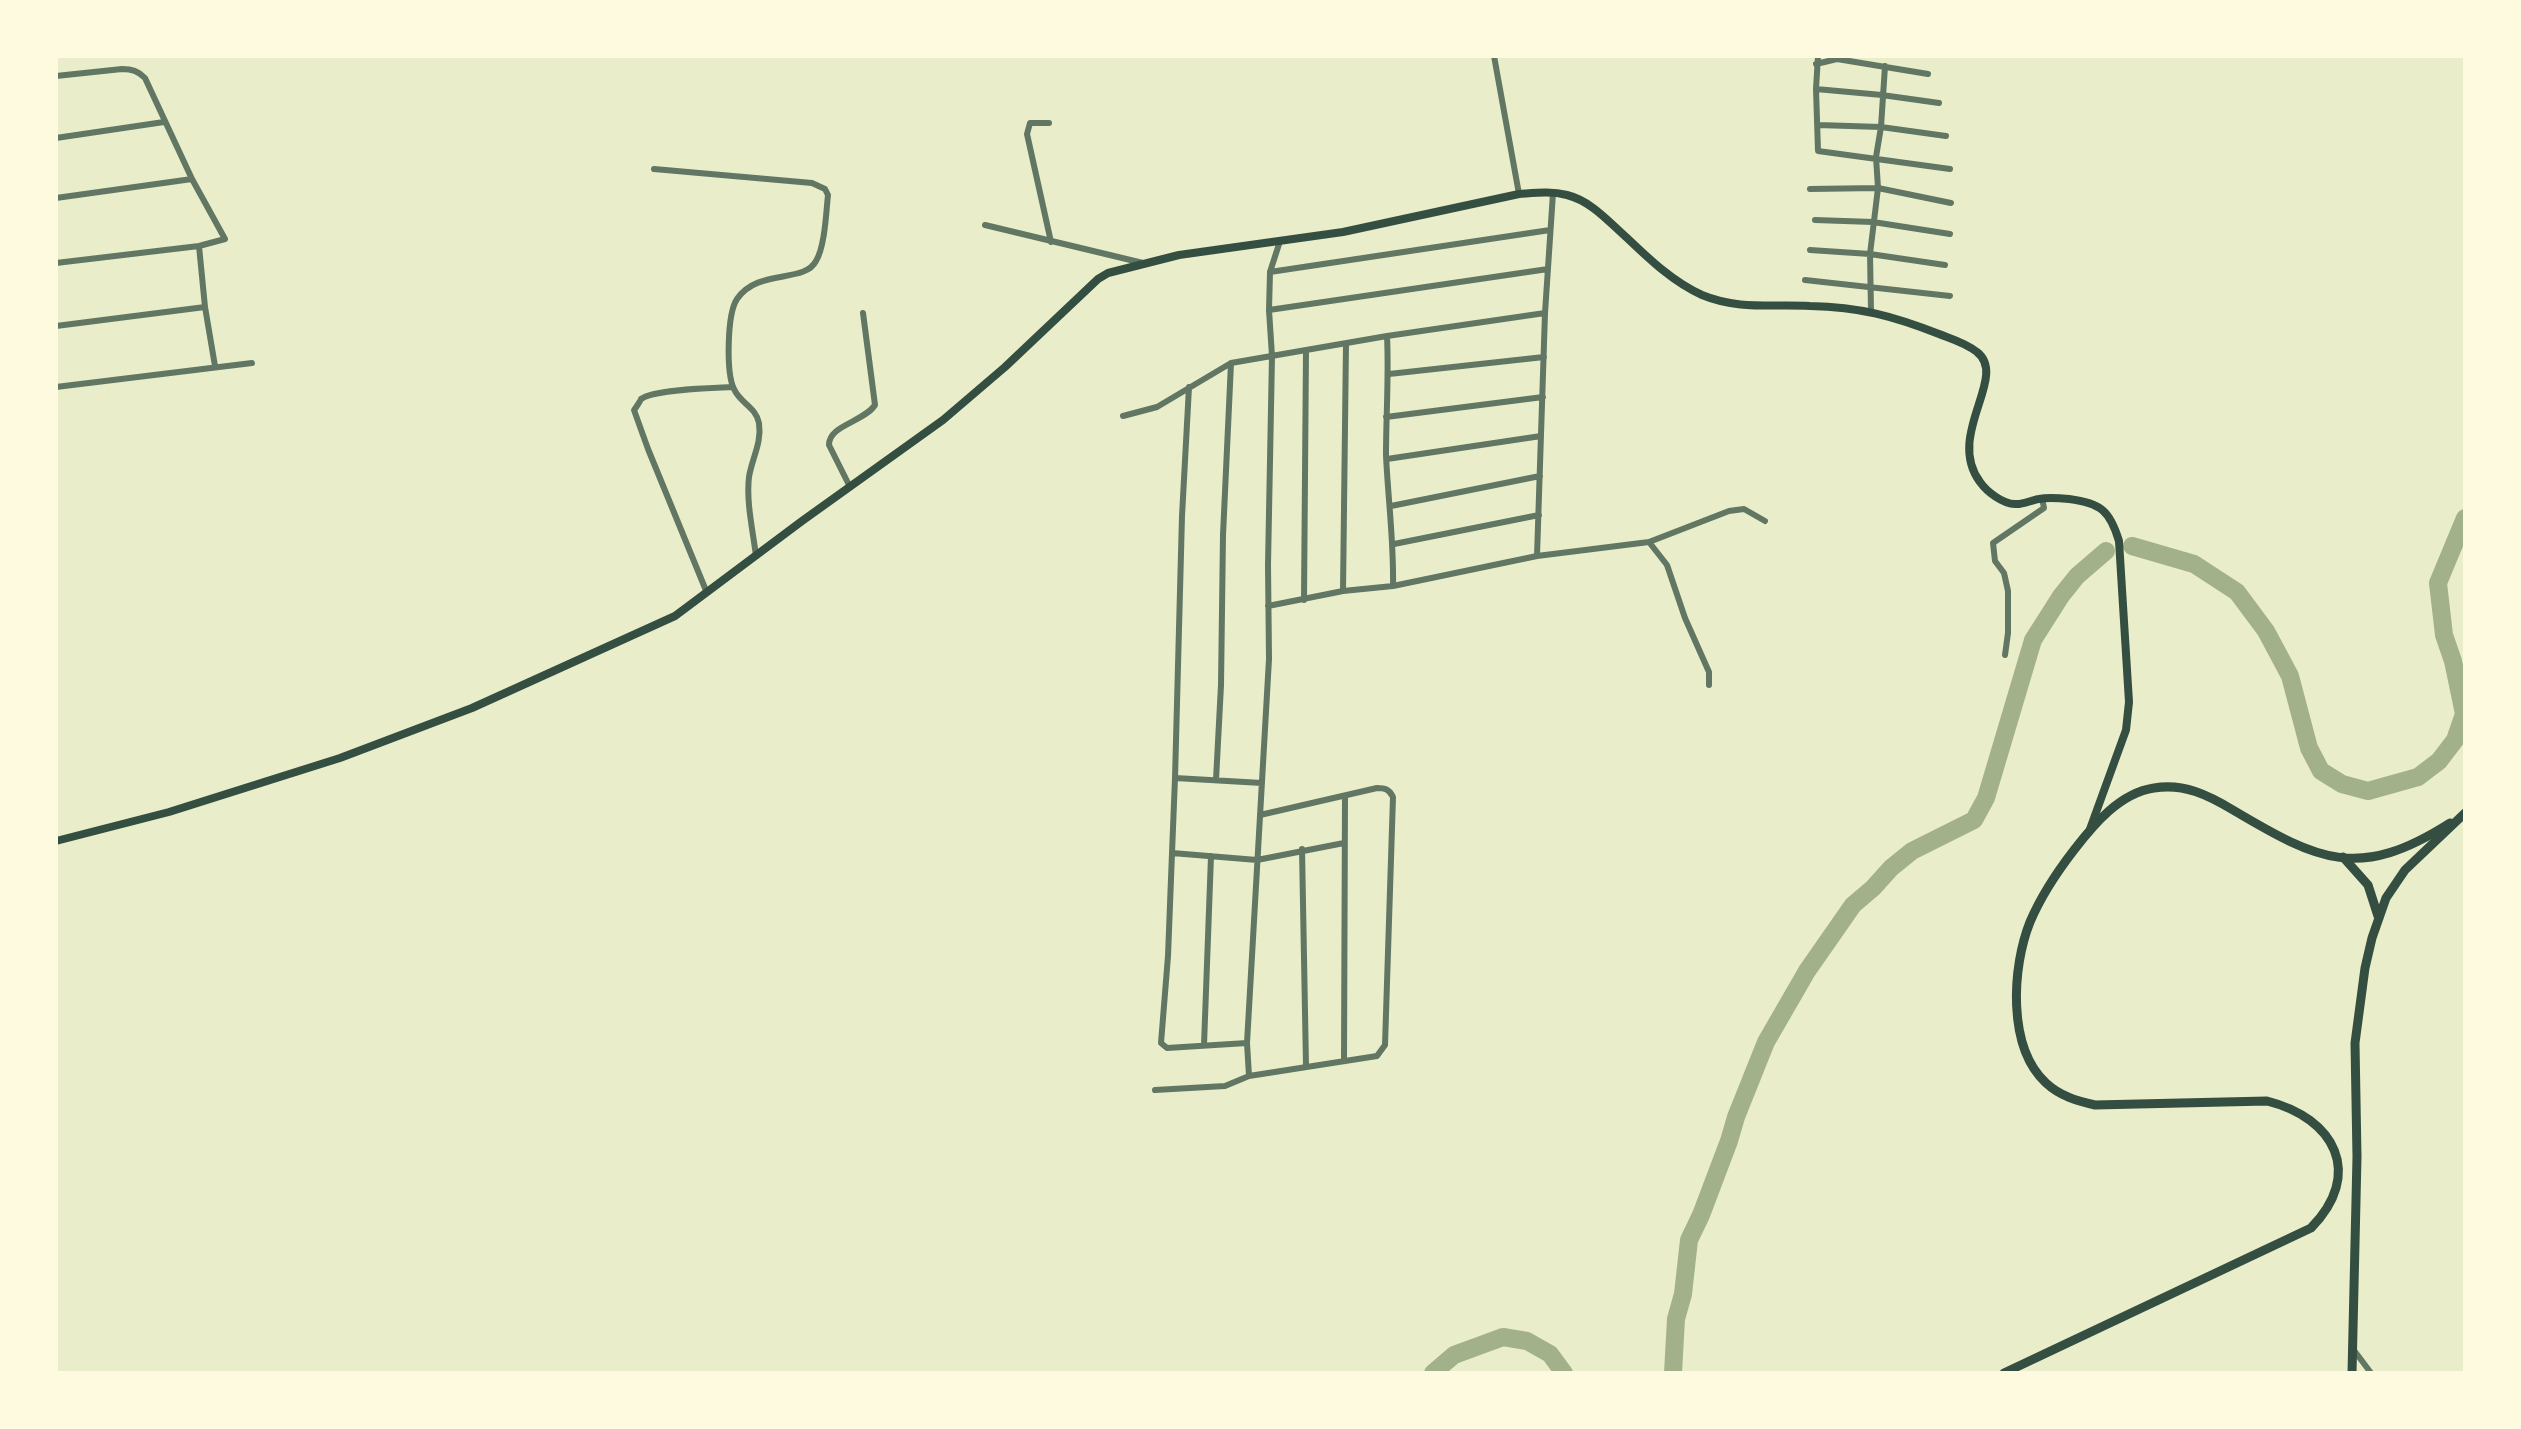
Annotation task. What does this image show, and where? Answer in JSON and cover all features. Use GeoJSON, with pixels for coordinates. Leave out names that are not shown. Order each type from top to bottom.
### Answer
{"type":"FeatureCollection","features":[{"type":"Feature","properties":{"kind":"main road"},"geometry":{"type":"LineString","coordinates":[[56,841],[169,812],[340,758],[458,714],[675,616],[943,420],[1005,367],[1098,279],[1120,269],[1179,255],[1374,227],[1519,194],[1553,193],[1586,203],[1655,264],[1703,295],[1755,307],[1809,305],[1871,311],[1893,316],[1965,344],[1979,354],[1986,363],[1988,375],[1970,430],[1969,447],[1971,466],[1981,483],[1993,494],[2016,505],[2042,498],[2092,502],[2113,521],[2119,541],[2129,702],[2126,730],[2090,829]]}},
{"type":"Feature","properties":{"kind":"main road"},"geometry":{"type":"LineString","coordinates":[[2004,1373],[2311,1228],[2326,1213],[2338,1178],[2338,1162],[2325,1135],[2303,1114],[2286,1106],[2267,1101],[2095,1105],[2059,1093],[2034,1069],[2026,1056],[2018,1016],[2020,958],[2029,925],[2040,902],[2060,868],[2090,829],[2133,795],[2151,788],[2173,786],[2195,790],[2309,851],[2343,857],[2374,857],[2404,850],[2461,816]]}},
{"type":"Feature","properties":{"kind":"main road"},"geometry":{"type":"LineString","coordinates":[[2352,1373],[2357,1157],[2355,1043],[2365,968],[2378,916],[2386,898],[2405,870],[2461,816]]}},
{"type":"Feature","properties":{"kind":"main road"},"geometry":{"type":"LineString","coordinates":[[2343,857],[2368,885],[2378,916]]}},
{"type":"Feature","properties":{"kind":"street"},"geometry":{"type":"LineString","coordinates":[[1494,56],[1519,194]]}},
{"type":"Feature","properties":{"kind":"street"},"geometry":{"type":"LineString","coordinates":[[1928,74],[1832,59],[1817,60],[1818,151],[1950,169]]}},
{"type":"Feature","properties":{"kind":"street"},"geometry":{"type":"LineString","coordinates":[[1871,311],[1870,254],[1878,188],[1876,157],[1885,66]]}},
{"type":"Feature","properties":{"kind":"street"},"geometry":{"type":"LineString","coordinates":[[56,76],[131,69],[145,78],[192,179],[225,239],[199,246],[56,263]]}},
{"type":"Feature","properties":{"kind":"street"},"geometry":{"type":"LineString","coordinates":[[1816,89],[1939,103]]}},
{"type":"Feature","properties":{"kind":"street"},"geometry":{"type":"LineString","coordinates":[[56,138],[164,122]]}},
{"type":"Feature","properties":{"kind":"street"},"geometry":{"type":"LineString","coordinates":[[1049,123],[1030,123],[1027,134],[1051,242]]}},
{"type":"Feature","properties":{"kind":"street"},"geometry":{"type":"LineString","coordinates":[[1818,125],[1881,127],[1946,136]]}},
{"type":"Feature","properties":{"kind":"street"},"geometry":{"type":"LineString","coordinates":[[654,169],[812,183],[825,189],[828,195],[820,250],[813,266],[804,273],[762,279],[746,290],[735,303],[730,330],[732,387],[756,413],[759,422],[757,453],[749,478],[756,556]]}},
{"type":"Feature","properties":{"kind":"street"},"geometry":{"type":"LineString","coordinates":[[56,198],[192,179]]}},
{"type":"Feature","properties":{"kind":"street"},"geometry":{"type":"LineString","coordinates":[[1810,189],[1878,188],[1951,203]]}},
{"type":"Feature","properties":{"kind":"street"},"geometry":{"type":"LineString","coordinates":[[1537,556],[1545,313],[1553,193]]}},
{"type":"Feature","properties":{"kind":"street"},"geometry":{"type":"LineString","coordinates":[[1815,220],[1873,222],[1950,234]]}},
{"type":"Feature","properties":{"kind":"street"},"geometry":{"type":"LineString","coordinates":[[985,225],[1143,263]]}},
{"type":"Feature","properties":{"kind":"street"},"geometry":{"type":"LineString","coordinates":[[1270,272],[1550,230]]}},
{"type":"Feature","properties":{"kind":"street"},"geometry":{"type":"LineString","coordinates":[[1249,1076],[1247,1043],[1269,659],[1270,272],[1280,241]]}},
{"type":"Feature","properties":{"kind":"street"},"geometry":{"type":"LineString","coordinates":[[199,246],[215,366]]}},
{"type":"Feature","properties":{"kind":"street"},"geometry":{"type":"LineString","coordinates":[[1810,250],[1870,254],[1945,265]]}},
{"type":"Feature","properties":{"kind":"street"},"geometry":{"type":"LineString","coordinates":[[1269,310],[1548,269]]}},
{"type":"Feature","properties":{"kind":"street"},"geometry":{"type":"LineString","coordinates":[[1805,280],[1950,296]]}},
{"type":"Feature","properties":{"kind":"street"},"geometry":{"type":"LineString","coordinates":[[56,326],[205,307]]}},
{"type":"Feature","properties":{"kind":"street"},"geometry":{"type":"LineString","coordinates":[[850,487],[828,440],[832,433],[865,416],[875,405],[863,313]]}},
{"type":"Feature","properties":{"kind":"street"},"geometry":{"type":"LineString","coordinates":[[1123,416],[1157,407],[1231,363],[1545,313]]}},
{"type":"Feature","properties":{"kind":"street"},"geometry":{"type":"LineString","coordinates":[[1387,336],[1387,459],[1394,544],[1393,586]]}},
{"type":"Feature","properties":{"kind":"street"},"geometry":{"type":"LineString","coordinates":[[1343,591],[1346,344]]}},
{"type":"Feature","properties":{"kind":"street"},"geometry":{"type":"LineString","coordinates":[[1304,600],[1306,350]]}},
{"type":"Feature","properties":{"kind":"street"},"geometry":{"type":"LineString","coordinates":[[1389,374],[1544,357]]}},
{"type":"Feature","properties":{"kind":"street"},"geometry":{"type":"LineString","coordinates":[[56,387],[252,363]]}},
{"type":"Feature","properties":{"kind":"street"},"geometry":{"type":"LineString","coordinates":[[1216,780],[1231,363]]}},
{"type":"Feature","properties":{"kind":"street"},"geometry":{"type":"LineString","coordinates":[[707,593],[634,410],[641,400],[651,395],[732,387]]}},
{"type":"Feature","properties":{"kind":"street"},"geometry":{"type":"LineString","coordinates":[[1189,387],[1168,956],[1161,1043],[1167,1048],[1247,1043]]}},
{"type":"Feature","properties":{"kind":"street"},"geometry":{"type":"LineString","coordinates":[[1386,417],[1543,397]]}},
{"type":"Feature","properties":{"kind":"street"},"geometry":{"type":"LineString","coordinates":[[1387,459],[1541,436]]}},
{"type":"Feature","properties":{"kind":"street"},"geometry":{"type":"LineString","coordinates":[[1391,506],[1540,476]]}},
{"type":"Feature","properties":{"kind":"street"},"geometry":{"type":"LineString","coordinates":[[2005,655],[2008,591],[2004,573],[1995,561],[1993,543],[2044,508],[2042,498]]}},
{"type":"Feature","properties":{"kind":"street"},"geometry":{"type":"LineString","coordinates":[[1268,606],[1343,591],[1393,586],[1537,556],[1649,542],[1729,511],[1744,509],[1765,521]]}},
{"type":"Feature","properties":{"kind":"street"},"geometry":{"type":"LineString","coordinates":[[1394,544],[1539,515]]}},
{"type":"Feature","properties":{"kind":"street"},"geometry":{"type":"LineString","coordinates":[[1649,542],[1667,565],[1685,618],[1709,672],[1709,685]]}},
{"type":"Feature","properties":{"kind":"street"},"geometry":{"type":"LineString","coordinates":[[1175,778],[1262,783]]}},
{"type":"Feature","properties":{"kind":"street"},"geometry":{"type":"LineString","coordinates":[[1155,1090],[1225,1086],[1249,1076],[1377,1056],[1385,1045],[1393,797],[1383,788],[1260,815]]}},
{"type":"Feature","properties":{"kind":"street"},"geometry":{"type":"LineString","coordinates":[[1344,1061],[1345,796]]}},
{"type":"Feature","properties":{"kind":"street"},"geometry":{"type":"LineString","coordinates":[[1172,853],[1257,860],[1344,843]]}},
{"type":"Feature","properties":{"kind":"street"},"geometry":{"type":"LineString","coordinates":[[1302,849],[1306,1066]]}},
{"type":"Feature","properties":{"kind":"street"},"geometry":{"type":"LineString","coordinates":[[1204,1045],[1211,856]]}},
{"type":"Feature","properties":{"kind":"street"},"geometry":{"type":"LineString","coordinates":[[2353,1349],[2371,1373]]}},
{"type":"Feature","properties":{"kind":"waterway"},"geometry":{"type":"LineString","coordinates":[[2132,546],[2194,564],[2237,592],[2266,631],[2290,676],[2309,748],[2321,771],[2342,784],[2368,791],[2418,777],[2439,761],[2455,740],[2464,714],[2444,635],[2438,583],[2465,518]]}},
{"type":"Feature","properties":{"kind":"waterway"},"geometry":{"type":"LineString","coordinates":[[1673,1373],[1676,1319],[1683,1294],[1689,1240],[1766,1042],[1807,971],[1853,905],[1912,851],[1974,820],[1986,798],[2033,640],[2077,576],[2106,551]]}},
{"type":"Feature","properties":{"kind":"waterway"},"geometry":{"type":"LineString","coordinates":[[1433,1373],[1454,1355],[1503,1337],[1527,1341],[1550,1354],[1564,1373]]}}]}
